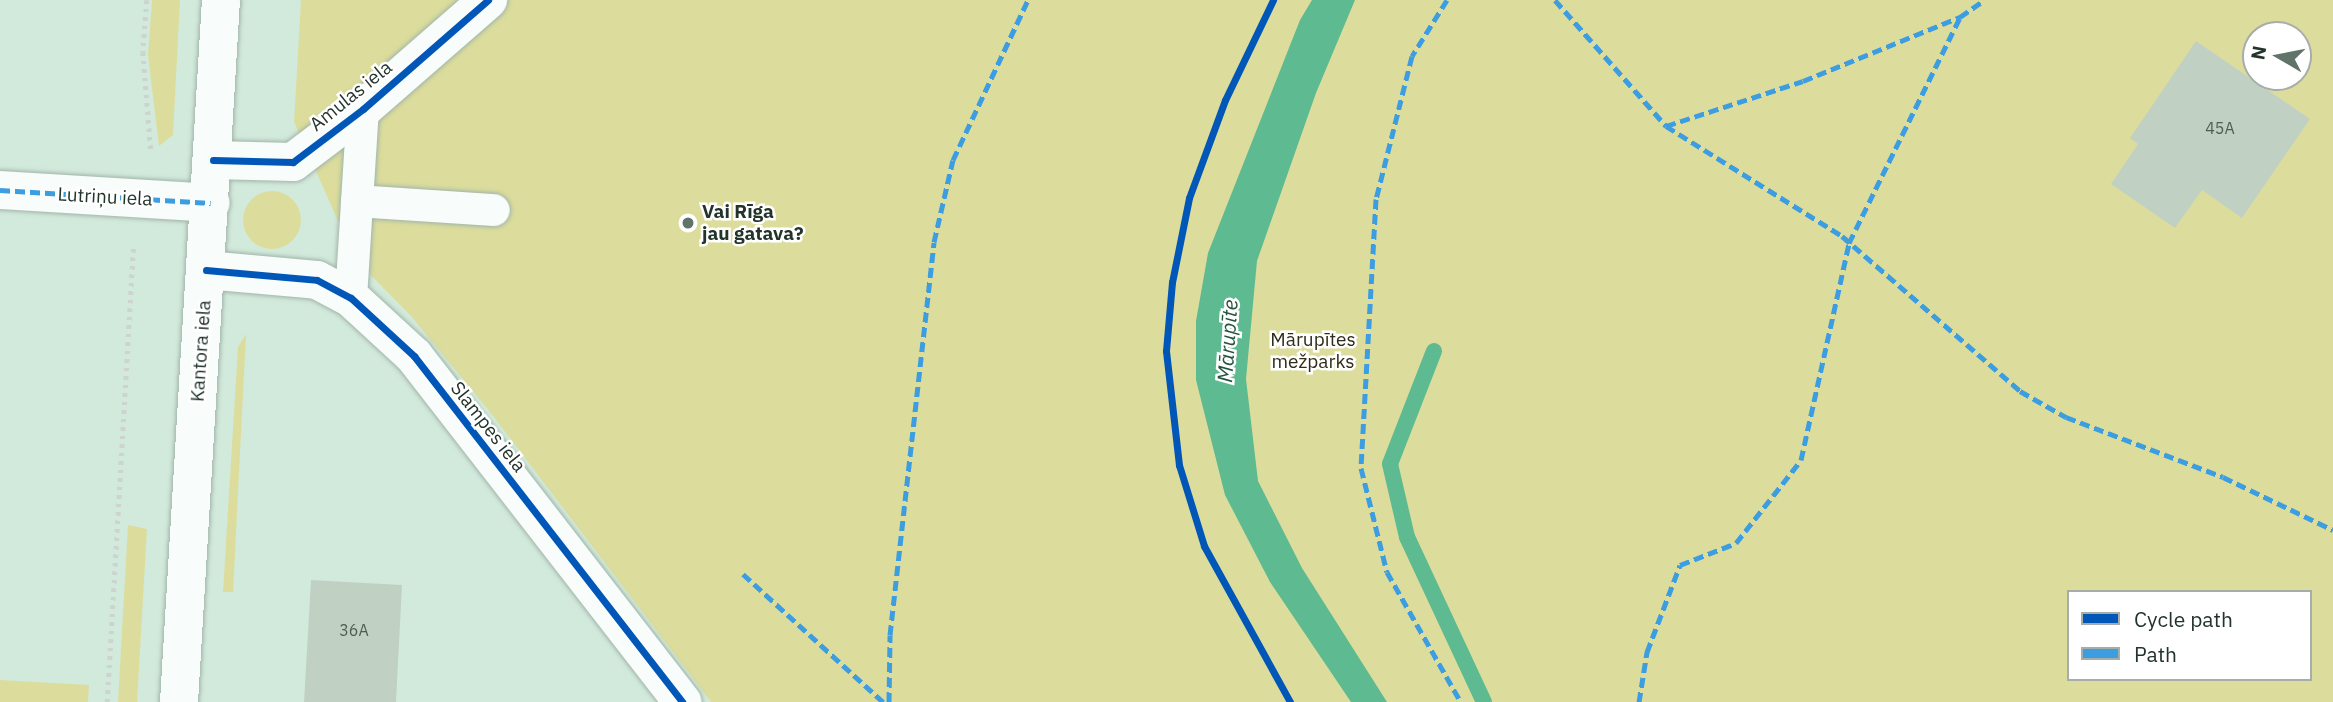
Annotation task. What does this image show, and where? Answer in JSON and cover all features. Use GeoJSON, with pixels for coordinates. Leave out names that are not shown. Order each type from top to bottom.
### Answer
{"type":"FeatureCollection","features":[{"type":"Feature","properties":{"kind":"street","name":"Kantora iela"},"geometry":{"type":"LineString","coordinates":[[179,702],[211,203],[221,0]]}},
{"type":"Feature","properties":{"kind":"street","name":"Amulas iela"},"geometry":{"type":"LineString","coordinates":[[213,160],[293,162],[363,109],[488,0]]}},
{"type":"Feature","properties":{"kind":"street","name":"Lutriņu iela"},"geometry":{"type":"LineString","coordinates":[[0,190],[211,203]]}},
{"type":"Feature","properties":{"kind":"street","name":"Slampes iela"},"geometry":{"type":"LineString","coordinates":[[206,270],[317,280],[351,298],[414,356],[682,702]]}},
{"type":"Feature","properties":{"kind":"lane"},"geometry":{"type":"LineString","coordinates":[[351,298],[363,109]]}},
{"type":"Feature","properties":{"kind":"lane"},"geometry":{"type":"LineString","coordinates":[[357,201],[494,210]]}},
{"type":"Feature","properties":{"kind":"path"},"geometry":{"type":"LineString","coordinates":[[107,702],[136,198],[153,148],[143,52],[147,0]]}},
{"type":"Feature","properties":{"kind":"green space"},"geometry":{"type":"Polygon","coordinates":[[[152,0],[180,0],[173,135],[159,146],[148,55],[152,0]]]}},
{"type":"Feature","properties":{"kind":"green space","name":"Mārupītes mežparks"},"geometry":{"type":"Polygon","coordinates":[[[301,0],[2333,0],[2333,702],[711,702],[490,412],[411,316],[355,259],[294,122],[301,0]]]}},
{"type":"Feature","properties":{"kind":"green space"},"geometry":{"type":"Polygon","coordinates":[[[272,191],[283,193],[296,204],[301,220],[299,231],[288,244],[272,249],[261,247],[248,236],[243,220],[245,209],[256,196],[272,191]]]}},
{"type":"Feature","properties":{"kind":"green space"},"geometry":{"type":"Polygon","coordinates":[[[246,334],[233,592],[223,592],[238,347],[246,334]]]}},
{"type":"Feature","properties":{"kind":"green space"},"geometry":{"type":"Polygon","coordinates":[[[128,525],[147,529],[137,702],[118,702],[128,525]]]}},
{"type":"Feature","properties":{"kind":"green space"},"geometry":{"type":"Polygon","coordinates":[[[0,680],[89,685],[88,702],[0,702],[0,680]]]}},
{"type":"Feature","properties":{"kind":"water","name":"Mārupīte"},"geometry":{"type":"Polygon","coordinates":[[[1312,0],[1355,0],[1316,93],[1257,261],[1246,379],[1258,481],[1302,568],[1387,702],[1351,702],[1270,582],[1225,495],[1196,380],[1196,321],[1208,253],[1300,20],[1312,0]]]}},
{"type":"Feature","properties":{"kind":"building"},"geometry":{"type":"Polygon","coordinates":[[[2196,41],[2242,72],[2242,91],[2269,91],[2310,119],[2242,218],[2202,190],[2175,228],[2111,184],[2138,144],[2130,138],[2196,41]]]}},
{"type":"Feature","properties":{"kind":"building"},"geometry":{"type":"Polygon","coordinates":[[[311,580],[402,585],[396,702],[304,702],[311,580]]]}},
{"type":"Feature","properties":{"kind":"waterway"},"geometry":{"type":"LineString","coordinates":[[1434,351],[1390,464],[1407,537],[1484,702]]}},
{"type":"Feature","properties":{"kind":"marked path"},"geometry":{"type":"LineString","coordinates":[[889,702],[890,635],[934,242],[953,160],[1028,0]]}},
{"type":"Feature","properties":{"kind":"marked path"},"geometry":{"type":"LineString","coordinates":[[1447,0],[1412,56],[1376,199],[1361,468],[1387,572],[1461,702]]}},
{"type":"Feature","properties":{"kind":"marked path"},"geometry":{"type":"LineString","coordinates":[[1555,0],[1666,126],[1842,236],[2020,391],[2066,417],[2223,477],[2333,530]]}},
{"type":"Feature","properties":{"kind":"marked path"},"geometry":{"type":"LineString","coordinates":[[1666,126],[1803,81],[1960,17],[1984,0]]}},
{"type":"Feature","properties":{"kind":"marked path"},"geometry":{"type":"LineString","coordinates":[[1639,702],[1647,652],[1680,565],[1736,543],[1801,460],[1849,243],[1960,17]]}},
{"type":"Feature","properties":{"kind":"marked path"},"geometry":{"type":"LineString","coordinates":[[0,190],[211,203]]}},
{"type":"Feature","properties":{"kind":"marked path"},"geometry":{"type":"LineString","coordinates":[[743,574],[883,702]]}},
{"type":"Feature","properties":{"kind":"cycle path"},"geometry":{"type":"LineString","coordinates":[[213,160],[293,162],[363,109],[488,0]]}},
{"type":"Feature","properties":{"kind":"cycle path"},"geometry":{"type":"LineString","coordinates":[[1273,0],[1225,100],[1189,198],[1172,282],[1166,351],[1179,465],[1204,546],[1290,702]]}},
{"type":"Feature","properties":{"kind":"cycle path"},"geometry":{"type":"LineString","coordinates":[[206,270],[317,280],[351,298],[414,356],[682,702]]}},
{"type":"Feature","properties":{"kind":"place","name":"Vai Rīga jau gatava?"},"geometry":{"type":"Point","coordinates":[688,223]}}]}
